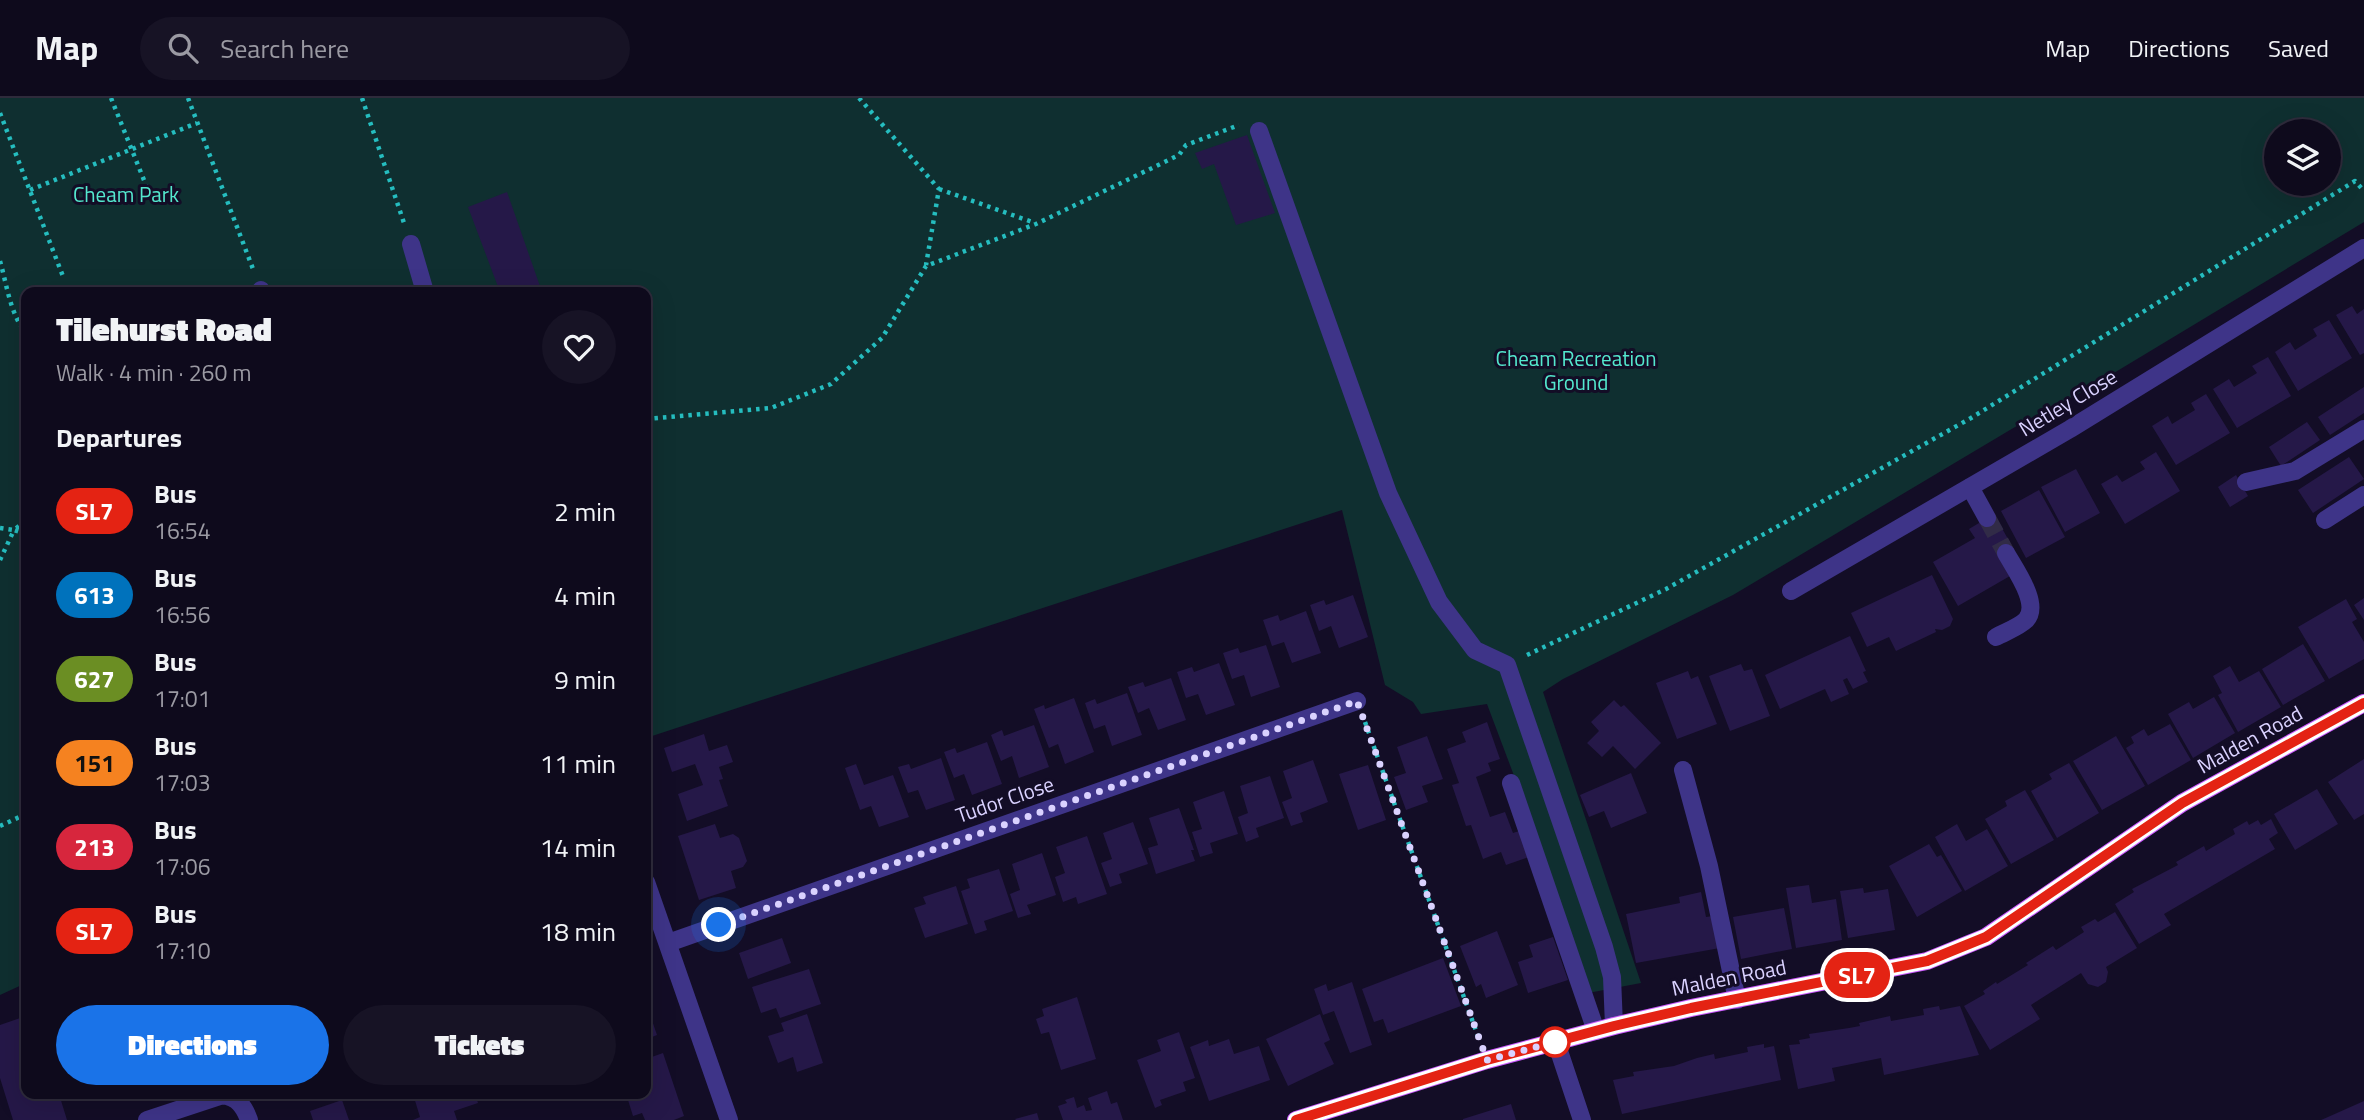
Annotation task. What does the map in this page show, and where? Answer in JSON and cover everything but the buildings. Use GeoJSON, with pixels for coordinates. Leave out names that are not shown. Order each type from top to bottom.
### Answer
{"type":"FeatureCollection","features":[{"type":"Feature","properties":{"kind":"main road","name":"Malden Road"},"geometry":{"type":"LineString","coordinates":[[1296,1120],[1487,1060],[1614,1026],[1927,961],[1986,937],[2182,803],[2364,703]]}},
{"type":"Feature","properties":{"kind":"street"},"geometry":{"type":"LineString","coordinates":[[1259,131],[1388,493],[1439,602],[1475,650],[1507,665],[1604,947],[1612,977],[1614,1026]]}},
{"type":"Feature","properties":{"kind":"street"},"geometry":{"type":"LineString","coordinates":[[411,244],[424,287]]}},
{"type":"Feature","properties":{"kind":"street","name":"Netley Close"},"geometry":{"type":"LineString","coordinates":[[1791,591],[2070,429],[2364,248]]}},
{"type":"Feature","properties":{"kind":"street"},"geometry":{"type":"LineString","coordinates":[[2246,482],[2295,471],[2364,429]]}},
{"type":"Feature","properties":{"kind":"street"},"geometry":{"type":"LineString","coordinates":[[1970,487],[1987,519]]}},
{"type":"Feature","properties":{"kind":"street"},"geometry":{"type":"LineString","coordinates":[[2325,520],[2364,495]]}},
{"type":"Feature","properties":{"kind":"street"},"geometry":{"type":"LineString","coordinates":[[1996,637],[2025,620],[2031,612],[2032,601],[2006,553]]}},
{"type":"Feature","properties":{"kind":"street","name":"Tudor Close"},"geometry":{"type":"LineString","coordinates":[[667,943],[1357,701]]}},
{"type":"Feature","properties":{"kind":"street"},"geometry":{"type":"LineString","coordinates":[[1683,770],[1710,866],[1737,1000]]}},
{"type":"Feature","properties":{"kind":"street"},"geometry":{"type":"LineString","coordinates":[[1511,783],[1596,1031]]}},
{"type":"Feature","properties":{"kind":"street"},"geometry":{"type":"LineString","coordinates":[[651,897],[729,1120]]}},
{"type":"Feature","properties":{"kind":"street"},"geometry":{"type":"LineString","coordinates":[[1556,1042],[1582,1120]]}},
{"type":"Feature","properties":{"kind":"street"},"geometry":{"type":"LineString","coordinates":[[146,1120],[211,1099]]}},
{"type":"Feature","properties":{"kind":"street"},"geometry":{"type":"LineString","coordinates":[[234,1099],[239,1101],[249,1120]]}},
{"type":"Feature","properties":{"kind":"path"},"geometry":{"type":"LineString","coordinates":[[111,98],[152,200]]}},
{"type":"Feature","properties":{"kind":"path"},"geometry":{"type":"LineString","coordinates":[[188,98],[259,287]]}},
{"type":"Feature","properties":{"kind":"path"},"geometry":{"type":"LineString","coordinates":[[362,98],[411,244]]}},
{"type":"Feature","properties":{"kind":"path"},"geometry":{"type":"LineString","coordinates":[[859,98],[939,189],[1036,224]]}},
{"type":"Feature","properties":{"kind":"path"},"geometry":{"type":"LineString","coordinates":[[0,113],[64,279]]}},
{"type":"Feature","properties":{"kind":"path"},"geometry":{"type":"LineString","coordinates":[[30,190],[197,123]]}},
{"type":"Feature","properties":{"kind":"path"},"geometry":{"type":"LineString","coordinates":[[926,266],[1036,224],[1179,155],[1186,145],[1238,125],[1250,123],[1259,131]]}},
{"type":"Feature","properties":{"kind":"path"},"geometry":{"type":"LineString","coordinates":[[1507,665],[1666,589],[1971,418],[2355,181],[2364,191]]}},
{"type":"Feature","properties":{"kind":"path"},"geometry":{"type":"LineString","coordinates":[[651,419],[771,408],[831,384],[882,338],[926,266],[939,189]]}},
{"type":"Feature","properties":{"kind":"path"},"geometry":{"type":"LineString","coordinates":[[0,261],[21,327]]}},
{"type":"Feature","properties":{"kind":"path"},"geometry":{"type":"LineString","coordinates":[[0,560],[15,530],[21,525]]}},
{"type":"Feature","properties":{"kind":"path"},"geometry":{"type":"LineString","coordinates":[[0,528],[21,532]]}},
{"type":"Feature","properties":{"kind":"path"},"geometry":{"type":"LineString","coordinates":[[1357,701],[1487,1060]]}},
{"type":"Feature","properties":{"kind":"path"},"geometry":{"type":"LineString","coordinates":[[0,826],[21,816]]}},
{"type":"Feature","properties":{"kind":"green space","name":"Cheam Recreation Ground"},"geometry":{"type":"Polygon","coordinates":[[[0,98],[2364,98],[2364,222],[2089,388],[2015,427],[1733,595],[1563,679],[1543,692],[1641,983],[1588,993],[1542,850],[1487,704],[1421,714],[1413,702],[1385,685],[1342,510],[651,736],[651,287],[21,287],[21,985],[0,995],[0,98]]]}},
{"type":"Feature","properties":{"kind":"tunnel"},"geometry":{"type":"LineString","coordinates":[[1987,518],[2006,553]]}},
{"type":"Feature","properties":{"kind":"bus line","name":"SL7"},"geometry":{"type":"LineString","coordinates":[[1296,1120],[1487,1060],[1614,1026],[1927,961],[1986,937],[2182,803],[2364,703]]}},
{"type":"Feature","properties":{"kind":"route"},"geometry":{"type":"LineString","coordinates":[[719,925],[1357,701],[1487,1060],[1555,1042]]}},
{"type":"Feature","properties":{"kind":"park label","name":"Cheam Park"},"geometry":{"type":"Point","coordinates":[126,195]}}]}
